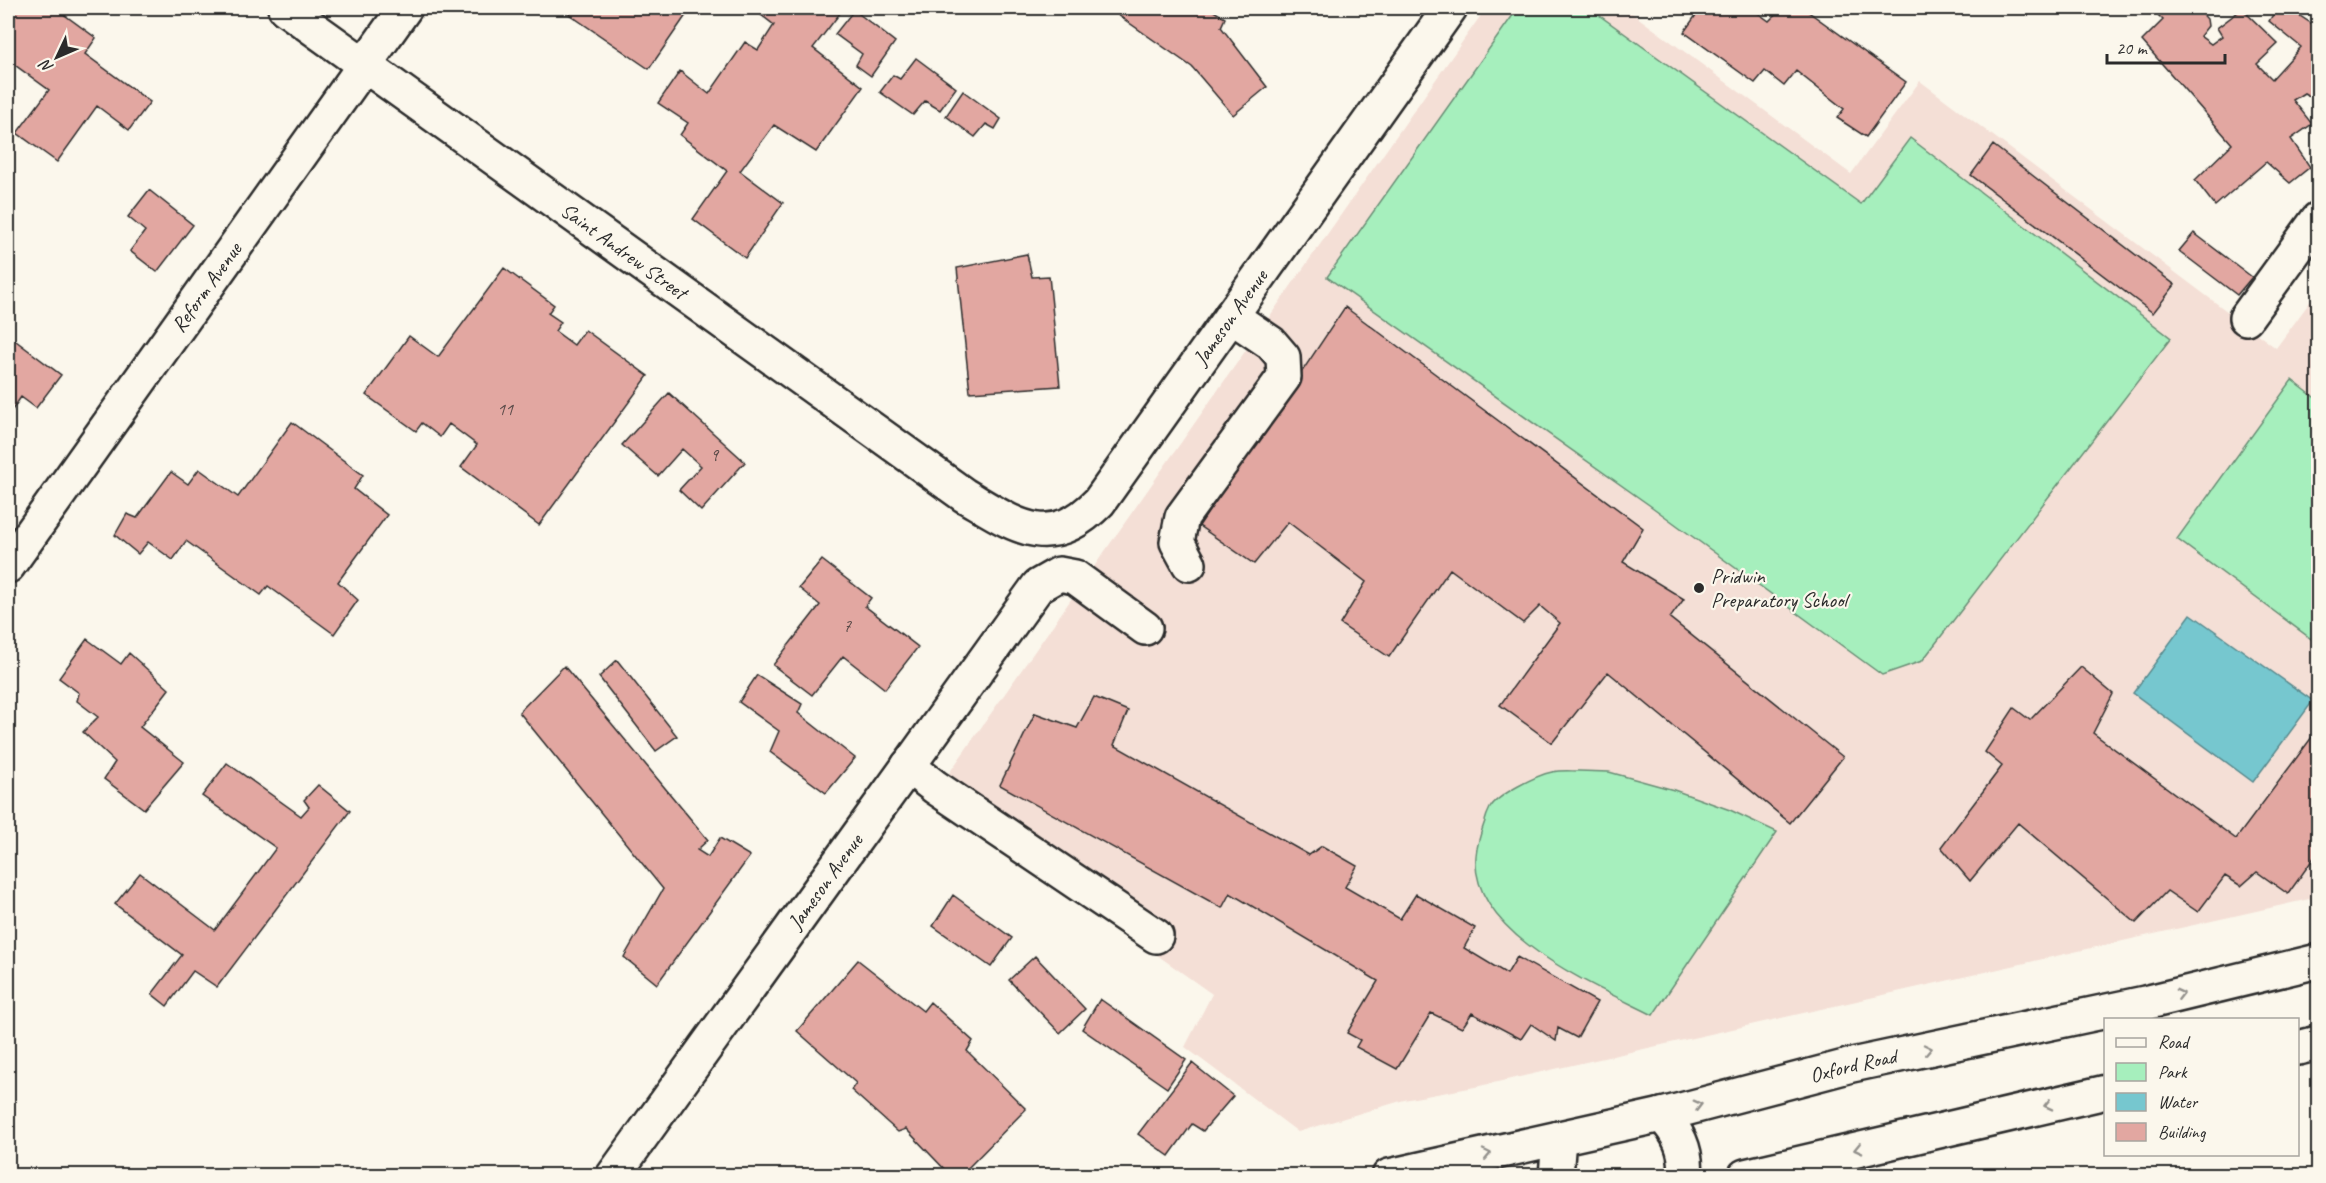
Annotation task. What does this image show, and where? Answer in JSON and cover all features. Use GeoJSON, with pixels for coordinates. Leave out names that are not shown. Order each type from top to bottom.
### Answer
{"type":"FeatureCollection","features":[{"type":"Feature","properties":{"kind":"street","name":"Saint Andrew Street"},"geometry":{"type":"LineString","coordinates":[[285,8],[964,495]]}},
{"type":"Feature","properties":{"kind":"street","name":"Reform Avenue"},"geometry":{"type":"LineString","coordinates":[[8,566],[405,8]]}},
{"type":"Feature","properties":{"kind":"street","name":"Jameson Avenue"},"geometry":{"type":"LineString","coordinates":[[964,495],[1008,520],[1032,529],[1050,531],[1067,526],[1084,517],[1099,502],[1450,8]]}},
{"type":"Feature","properties":{"kind":"street"},"geometry":{"type":"LineString","coordinates":[[2246,318],[2319,219]]}},
{"type":"Feature","properties":{"kind":"street"},"geometry":{"type":"LineString","coordinates":[[1189,564],[1177,542],[1182,517],[1284,377],[1283,357],[1271,343],[1230,316]]}},
{"type":"Feature","properties":{"kind":"street","name":"Jameson Avenue"},"geometry":{"type":"LineString","coordinates":[[613,1176],[1038,586],[1059,574],[1075,577],[1145,628]]}},
{"type":"Feature","properties":{"kind":"street"},"geometry":{"type":"LineString","coordinates":[[908,766],[935,787],[1156,936]]}},
{"type":"Feature","properties":{"kind":"street","name":"Oxford Road"},"geometry":{"type":"LineString","coordinates":[[1389,1176],[1662,1115],[1852,1065],[2145,1003],[2319,961]]}},
{"type":"Feature","properties":{"kind":"street"},"geometry":{"type":"LineString","coordinates":[[2299,1048],[2319,1043]]}},
{"type":"Feature","properties":{"kind":"street"},"geometry":{"type":"LineString","coordinates":[[1745,1176],[2104,1092]]}},
{"type":"Feature","properties":{"kind":"street"},"geometry":{"type":"LineString","coordinates":[[1662,1115],[1675,1130],[1682,1144],[1686,1162],[1685,1176]]}},
{"type":"Feature","properties":{"kind":"street"},"geometry":{"type":"LineString","coordinates":[[1556,1176],[1559,1138]]}},
{"type":"Feature","properties":{"kind":"shaded area","name":"Pridwin Preparatory School"},"geometry":{"type":"Polygon","coordinates":[[[1486,8],[1625,8],[1851,174],[1920,81],[2276,348],[2318,291],[2318,897],[1475,1087],[1404,1100],[1298,1132],[1185,1047],[1212,994],[933,796],[1486,8]]]}},
{"type":"Feature","properties":{"kind":"green space"},"geometry":{"type":"Polygon","coordinates":[[[1518,8],[1589,8],[1861,204],[1910,138],[2171,338],[1922,661],[1882,675],[1652,507],[1327,277],[1518,8]]]}},
{"type":"Feature","properties":{"kind":"green space"},"geometry":{"type":"Polygon","coordinates":[[[2292,380],[2318,400],[2318,644],[2177,539],[2292,380]]]}},
{"type":"Feature","properties":{"kind":"green space"},"geometry":{"type":"Polygon","coordinates":[[[1559,771],[1609,772],[1674,790],[1730,810],[1777,832],[1653,1015],[1570,973],[1541,954],[1514,933],[1493,910],[1480,884],[1477,847],[1487,814],[1494,803],[1518,786],[1545,774],[1559,771]]]}},
{"type":"Feature","properties":{"kind":"water"},"geometry":{"type":"Polygon","coordinates":[[[2191,614],[2313,701],[2253,782],[2133,693],[2191,614]]]}},
{"type":"Feature","properties":{"kind":"building"},"geometry":{"type":"Polygon","coordinates":[[[8,8],[55,8],[96,38],[85,54],[150,102],[129,130],[97,106],[57,162],[17,133],[49,90],[8,60],[8,8]]]}},
{"type":"Feature","properties":{"kind":"building"},"geometry":{"type":"Polygon","coordinates":[[[560,8],[691,8],[649,69],[560,8]]]}},
{"type":"Feature","properties":{"kind":"building"},"geometry":{"type":"Polygon","coordinates":[[[752,8],[834,8],[841,12],[813,48],[863,87],[816,152],[774,125],[740,171],[783,203],[745,258],[693,219],[727,171],[680,135],[688,123],[658,103],[680,71],[709,94],[745,42],[758,50],[774,25],[752,8]]]}},
{"type":"Feature","properties":{"kind":"building"},"geometry":{"type":"Polygon","coordinates":[[[1108,8],[1209,8],[1225,18],[1221,27],[1267,87],[1233,115],[1192,67],[1108,8]]]}},
{"type":"Feature","properties":{"kind":"building"},"geometry":{"type":"Polygon","coordinates":[[[1701,8],[1751,8],[1769,21],[1782,8],[1803,8],[1906,82],[1866,137],[1837,118],[1844,109],[1796,71],[1784,86],[1765,71],[1755,83],[1684,32],[1701,8]]]}},
{"type":"Feature","properties":{"kind":"building"},"geometry":{"type":"Polygon","coordinates":[[[2151,8],[2197,8],[2207,19],[2208,26],[2200,36],[2211,44],[2222,36],[2217,28],[2242,9],[2278,44],[2257,64],[2272,79],[2301,47],[2269,21],[2277,8],[2288,8],[2318,28],[2318,101],[2304,93],[2293,100],[2312,124],[2291,139],[2310,167],[2290,183],[2266,162],[2215,206],[2195,180],[2232,144],[2142,41],[2163,20],[2151,8]]]}},
{"type":"Feature","properties":{"kind":"building"},"geometry":{"type":"Polygon","coordinates":[[[854,10],[895,42],[871,76],[856,65],[862,54],[835,34],[854,10]]]}},
{"type":"Feature","properties":{"kind":"building"},"geometry":{"type":"Polygon","coordinates":[[[916,58],[956,88],[940,110],[925,101],[913,115],[880,92],[893,75],[900,79],[916,58]]]}},
{"type":"Feature","properties":{"kind":"building"},"geometry":{"type":"Polygon","coordinates":[[[963,91],[1001,119],[995,129],[986,124],[975,137],[946,116],[963,91]]]}},
{"type":"Feature","properties":{"kind":"building"},"geometry":{"type":"Polygon","coordinates":[[[1993,145],[2175,285],[2153,313],[1971,175],[1993,145]]]}},
{"type":"Feature","properties":{"kind":"building"},"geometry":{"type":"Polygon","coordinates":[[[149,190],[193,225],[157,272],[130,251],[145,231],[128,217],[149,190]]]}},
{"type":"Feature","properties":{"kind":"building"},"geometry":{"type":"Polygon","coordinates":[[[2194,233],[2252,277],[2237,295],[2179,251],[2194,233]]]}},
{"type":"Feature","properties":{"kind":"building"},"geometry":{"type":"Polygon","coordinates":[[[1027,254],[1032,277],[1049,276],[1060,386],[970,392],[957,268],[1027,254]]]}},
{"type":"Feature","properties":{"kind":"building"},"geometry":{"type":"Polygon","coordinates":[[[504,268],[554,305],[548,313],[561,322],[555,331],[574,345],[585,330],[648,376],[539,525],[461,467],[477,445],[449,424],[440,437],[422,423],[416,431],[366,395],[409,336],[438,357],[504,268]]]}},
{"type":"Feature","properties":{"kind":"building"},"geometry":{"type":"Polygon","coordinates":[[[1345,307],[1643,528],[1623,562],[1684,599],[1670,618],[1843,757],[1790,823],[1608,672],[1552,743],[1500,705],[1560,623],[1540,606],[1523,623],[1450,569],[1389,657],[1340,624],[1366,582],[1288,522],[1254,564],[1199,526],[1345,307]]]}},
{"type":"Feature","properties":{"kind":"building"},"geometry":{"type":"Polygon","coordinates":[[[8,335],[61,375],[36,408],[21,397],[10,413],[8,411],[8,335]]]}},
{"type":"Feature","properties":{"kind":"building"},"geometry":{"type":"Polygon","coordinates":[[[669,393],[745,462],[701,511],[679,490],[701,466],[682,449],[658,476],[622,445],[669,393]]]}},
{"type":"Feature","properties":{"kind":"building"},"geometry":{"type":"Polygon","coordinates":[[[292,422],[363,475],[354,489],[387,515],[338,582],[358,600],[334,634],[268,586],[261,595],[186,541],[173,560],[148,542],[138,554],[115,535],[127,514],[137,518],[171,472],[188,484],[199,469],[238,497],[292,422]]]}},
{"type":"Feature","properties":{"kind":"building"},"geometry":{"type":"Polygon","coordinates":[[[822,560],[871,598],[865,606],[918,647],[885,689],[843,656],[812,695],[773,665],[820,605],[799,588],[822,560]]]}},
{"type":"Feature","properties":{"kind":"building"},"geometry":{"type":"Polygon","coordinates":[[[87,639],[121,664],[129,653],[169,689],[140,727],[184,762],[144,809],[104,779],[115,762],[83,732],[98,717],[77,701],[79,693],[59,678],[87,639]]]}},
{"type":"Feature","properties":{"kind":"building"},"geometry":{"type":"Polygon","coordinates":[[[617,660],[677,736],[656,751],[599,677],[617,660]]]}},
{"type":"Feature","properties":{"kind":"building"},"geometry":{"type":"Polygon","coordinates":[[[564,666],[708,840],[697,850],[708,857],[720,838],[750,856],[657,984],[624,957],[663,889],[519,712],[564,666]]]}},
{"type":"Feature","properties":{"kind":"building"},"geometry":{"type":"Polygon","coordinates":[[[2081,667],[2113,694],[2093,733],[2236,839],[2318,729],[2318,852],[2288,894],[2257,872],[2241,886],[2225,876],[2198,912],[2167,891],[2136,923],[2018,823],[1970,881],[1941,847],[2002,766],[1985,752],[2014,708],[2030,720],[2081,667]]]}},
{"type":"Feature","properties":{"kind":"building"},"geometry":{"type":"Polygon","coordinates":[[[757,675],[802,704],[798,713],[855,758],[826,793],[770,752],[779,731],[739,702],[757,675]]]}},
{"type":"Feature","properties":{"kind":"building"},"geometry":{"type":"Polygon","coordinates":[[[1094,697],[1128,711],[1114,745],[1309,855],[1322,846],[1357,866],[1345,887],[1400,919],[1416,894],[1475,928],[1464,948],[1507,974],[1517,957],[1597,1002],[1577,1038],[1558,1028],[1556,1041],[1531,1024],[1521,1039],[1472,1013],[1462,1028],[1431,1013],[1397,1069],[1356,1047],[1360,1040],[1347,1033],[1378,981],[1230,893],[1222,908],[1000,785],[1035,713],[1077,728],[1094,697]]]}},
{"type":"Feature","properties":{"kind":"building"},"geometry":{"type":"Polygon","coordinates":[[[227,763],[301,816],[309,807],[304,800],[318,785],[350,811],[217,987],[193,971],[167,1006],[152,994],[182,955],[115,904],[140,873],[215,930],[276,848],[202,796],[227,763]]]}},
{"type":"Feature","properties":{"kind":"building"},"geometry":{"type":"Polygon","coordinates":[[[953,895],[1012,938],[991,967],[933,926],[953,895]]]}},
{"type":"Feature","properties":{"kind":"building"},"geometry":{"type":"Polygon","coordinates":[[[1035,956],[1085,1009],[1060,1033],[1009,980],[1035,956]]]}},
{"type":"Feature","properties":{"kind":"building"},"geometry":{"type":"Polygon","coordinates":[[[858,960],[923,1011],[930,1002],[973,1041],[967,1051],[1026,1109],[960,1176],[951,1176],[906,1129],[898,1132],[851,1090],[856,1083],[797,1031],[858,960]]]}},
{"type":"Feature","properties":{"kind":"building"},"geometry":{"type":"Polygon","coordinates":[[[1100,999],[1186,1060],[1167,1088],[1082,1029],[1100,999]]]}},
{"type":"Feature","properties":{"kind":"building"},"geometry":{"type":"Polygon","coordinates":[[[1192,1063],[1233,1096],[1203,1131],[1192,1124],[1169,1156],[1138,1134],[1192,1063]]]}},
{"type":"Feature","properties":{"kind":"place","name":"Pridwin Preparatory School"},"geometry":{"type":"Point","coordinates":[1699,588]}}]}
